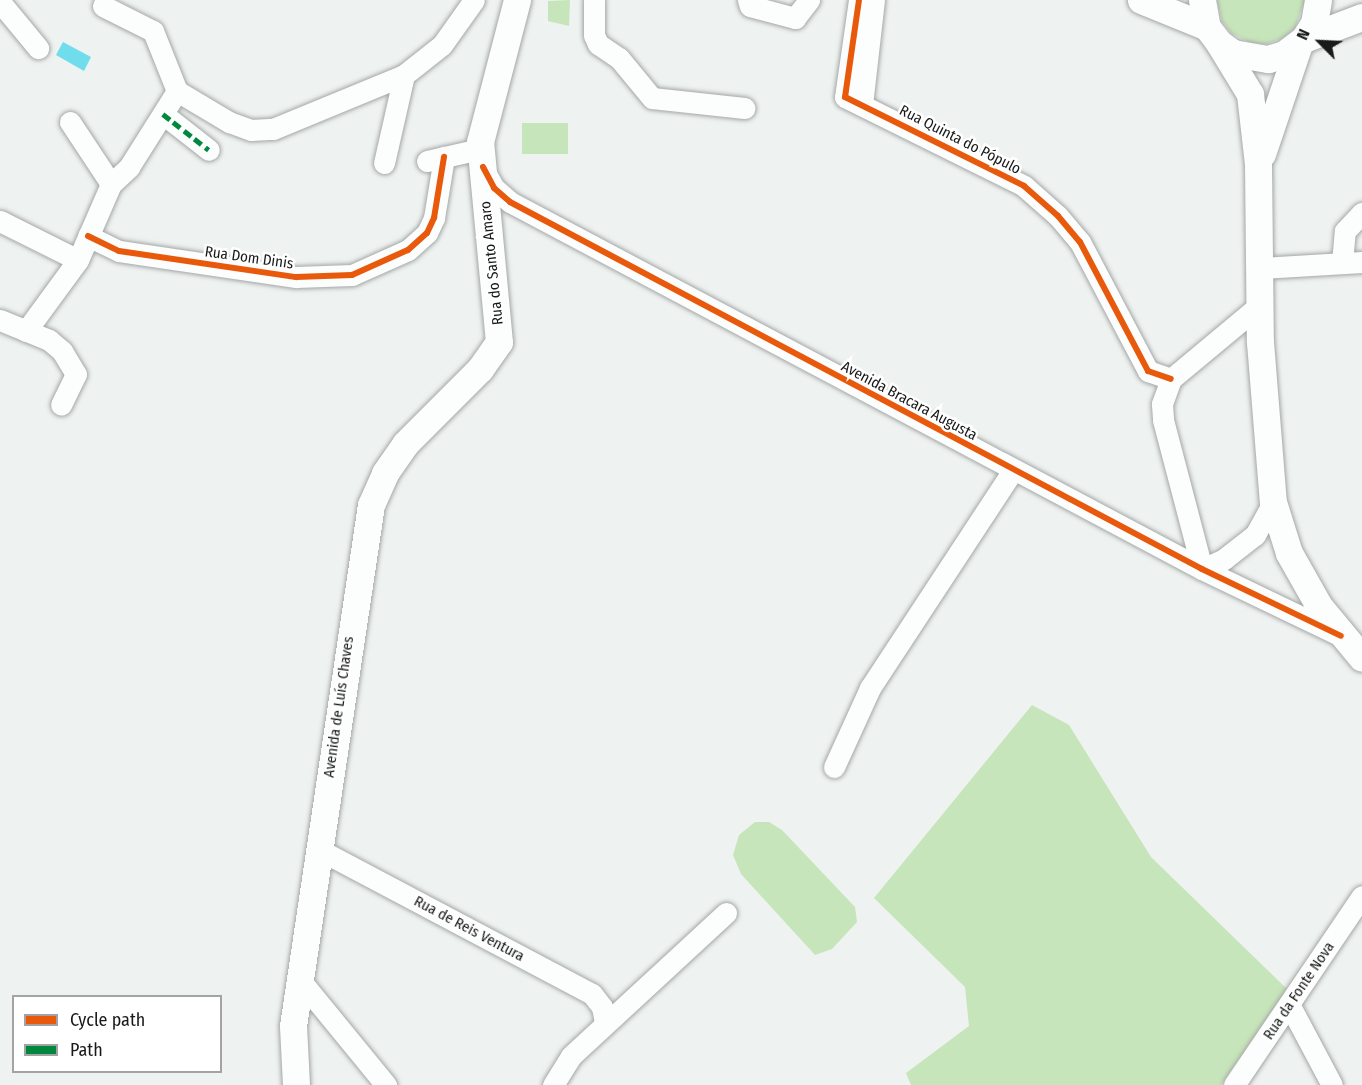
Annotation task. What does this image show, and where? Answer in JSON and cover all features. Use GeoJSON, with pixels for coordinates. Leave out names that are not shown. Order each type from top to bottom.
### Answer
{"type":"FeatureCollection","features":[{"type":"Feature","properties":{"kind":"main road"},"geometry":{"type":"LineString","coordinates":[[1141,0],[1213,35],[1233,53],[1268,59],[1301,41],[1362,17]]}},
{"type":"Feature","properties":{"kind":"main road"},"geometry":{"type":"LineString","coordinates":[[1202,0],[1213,35],[1250,94],[1258,164],[1261,268],[1260,342],[1273,502],[1289,553],[1319,606],[1341,636]]}},
{"type":"Feature","properties":{"kind":"main road"},"geometry":{"type":"LineString","coordinates":[[1258,164],[1301,41],[1314,23],[1318,0]]}},
{"type":"Feature","properties":{"kind":"main road","name":"Rua do Santo Amaro"},"geometry":{"type":"LineString","coordinates":[[480,369],[495,352],[499,337],[481,158],[483,120],[514,4]]}},
{"type":"Feature","properties":{"kind":"main road","name":"Avenida de Luís Chaves"},"geometry":{"type":"LineString","coordinates":[[296,1085],[293,1026],[365,532],[379,485],[405,444],[480,369]]}},
{"type":"Feature","properties":{"kind":"main road","name":"Avenida Bracara Augusta"},"geometry":{"type":"LineString","coordinates":[[1341,636],[1362,658]]}},
{"type":"Feature","properties":{"kind":"street"},"geometry":{"type":"LineString","coordinates":[[103,6],[153,32],[177,91],[229,122],[251,130],[273,129],[404,75],[442,45],[474,0]]}},
{"type":"Feature","properties":{"kind":"street"},"geometry":{"type":"LineString","coordinates":[[594,0],[594,35],[652,98],[744,108]]}},
{"type":"Feature","properties":{"kind":"street"},"geometry":{"type":"LineString","coordinates":[[748,0],[750,6],[795,18],[809,0]]}},
{"type":"Feature","properties":{"kind":"street","name":"Rua Quinta do Pópulo"},"geometry":{"type":"LineString","coordinates":[[860,0],[845,97],[977,160],[1024,186],[1049,208],[1080,242],[1148,371],[1171,379]]}},
{"type":"Feature","properties":{"kind":"street"},"geometry":{"type":"LineString","coordinates":[[862,105],[874,0]]}},
{"type":"Feature","properties":{"kind":"street"},"geometry":{"type":"LineString","coordinates":[[0,3],[38,48]]}},
{"type":"Feature","properties":{"kind":"street"},"geometry":{"type":"LineString","coordinates":[[384,163],[404,75]]}},
{"type":"Feature","properties":{"kind":"street"},"geometry":{"type":"LineString","coordinates":[[26,331],[78,260],[111,184],[129,167],[177,91]]}},
{"type":"Feature","properties":{"kind":"street"},"geometry":{"type":"LineString","coordinates":[[163,114],[209,150]]}},
{"type":"Feature","properties":{"kind":"street"},"geometry":{"type":"LineString","coordinates":[[69,122],[111,184]]}},
{"type":"Feature","properties":{"kind":"street","name":"Rua Dom Dinis"},"geometry":{"type":"LineString","coordinates":[[88,236],[119,250],[296,277],[352,275],[408,250],[427,233],[434,218],[436,159],[481,158]]}},
{"type":"Feature","properties":{"kind":"street","name":"Avenida Bracara Augusta"},"geometry":{"type":"LineString","coordinates":[[481,158],[494,188],[510,202],[1202,569],[1341,636]]}},
{"type":"Feature","properties":{"kind":"street"},"geometry":{"type":"LineString","coordinates":[[487,230],[494,208],[510,202]]}},
{"type":"Feature","properties":{"kind":"street"},"geometry":{"type":"LineString","coordinates":[[1261,268],[1352,263],[1345,231],[1362,213]]}},
{"type":"Feature","properties":{"kind":"street"},"geometry":{"type":"LineString","coordinates":[[0,221],[78,260]]}},
{"type":"Feature","properties":{"kind":"street"},"geometry":{"type":"LineString","coordinates":[[1261,304],[1171,379],[1162,404],[1163,420],[1202,569],[1224,559],[1255,535],[1273,502]]}},
{"type":"Feature","properties":{"kind":"street"},"geometry":{"type":"LineString","coordinates":[[0,320],[62,351],[76,374],[61,405]]}},
{"type":"Feature","properties":{"kind":"street"},"geometry":{"type":"LineString","coordinates":[[834,767],[870,688],[1013,470]]}},
{"type":"Feature","properties":{"kind":"street","name":"Rua de Reis Ventura"},"geometry":{"type":"LineString","coordinates":[[318,849],[592,994],[602,1007],[605,1023]]}},
{"type":"Feature","properties":{"kind":"street","name":"Rua da Fonte Nova"},"geometry":{"type":"LineString","coordinates":[[1243,1080],[1362,896]]}},
{"type":"Feature","properties":{"kind":"street"},"geometry":{"type":"LineString","coordinates":[[553,1085],[571,1056],[726,913]]}},
{"type":"Feature","properties":{"kind":"street"},"geometry":{"type":"LineString","coordinates":[[300,980],[386,1085]]}},
{"type":"Feature","properties":{"kind":"street"},"geometry":{"type":"LineString","coordinates":[[1290,1006],[1332,1085]]}},
{"type":"Feature","properties":{"kind":"green space"},"geometry":{"type":"Polygon","coordinates":[[[570,0],[569,26],[548,21],[548,1],[570,0]]]}},
{"type":"Feature","properties":{"kind":"green space"},"geometry":{"type":"Polygon","coordinates":[[[1217,0],[1305,0],[1295,28],[1283,38],[1266,44],[1251,43],[1231,33],[1222,21],[1217,0]]]}},
{"type":"Feature","properties":{"kind":"green space"},"geometry":{"type":"Polygon","coordinates":[[[522,123],[568,123],[568,154],[522,154],[522,123]]]}},
{"type":"Feature","properties":{"kind":"green space"},"geometry":{"type":"Polygon","coordinates":[[[1032,705],[1069,725],[1151,857],[1287,989],[1221,1085],[911,1085],[906,1073],[969,1026],[965,987],[874,898],[1032,705]]]}},
{"type":"Feature","properties":{"kind":"green space"},"geometry":{"type":"Polygon","coordinates":[[[755,822],[769,822],[782,830],[855,907],[857,922],[832,949],[815,955],[741,874],[733,855],[739,835],[755,822]]]}},
{"type":"Feature","properties":{"kind":"water"},"geometry":{"type":"Polygon","coordinates":[[[63,42],[91,57],[84,71],[56,55],[63,42]]]}},
{"type":"Feature","properties":{"kind":"marked path"},"geometry":{"type":"LineString","coordinates":[[163,114],[209,150]]}},
{"type":"Feature","properties":{"kind":"cycle path"},"geometry":{"type":"LineString","coordinates":[[859,0],[845,97],[1024,186],[1058,216],[1080,242],[1148,371],[1171,379]]}},
{"type":"Feature","properties":{"kind":"cycle path"},"geometry":{"type":"LineString","coordinates":[[88,236],[119,251],[296,277],[352,275],[408,250],[427,233],[434,218],[444,157]]}},
{"type":"Feature","properties":{"kind":"cycle path"},"geometry":{"type":"LineString","coordinates":[[483,167],[494,188],[510,202],[1202,569],[1341,636]]}}]}
